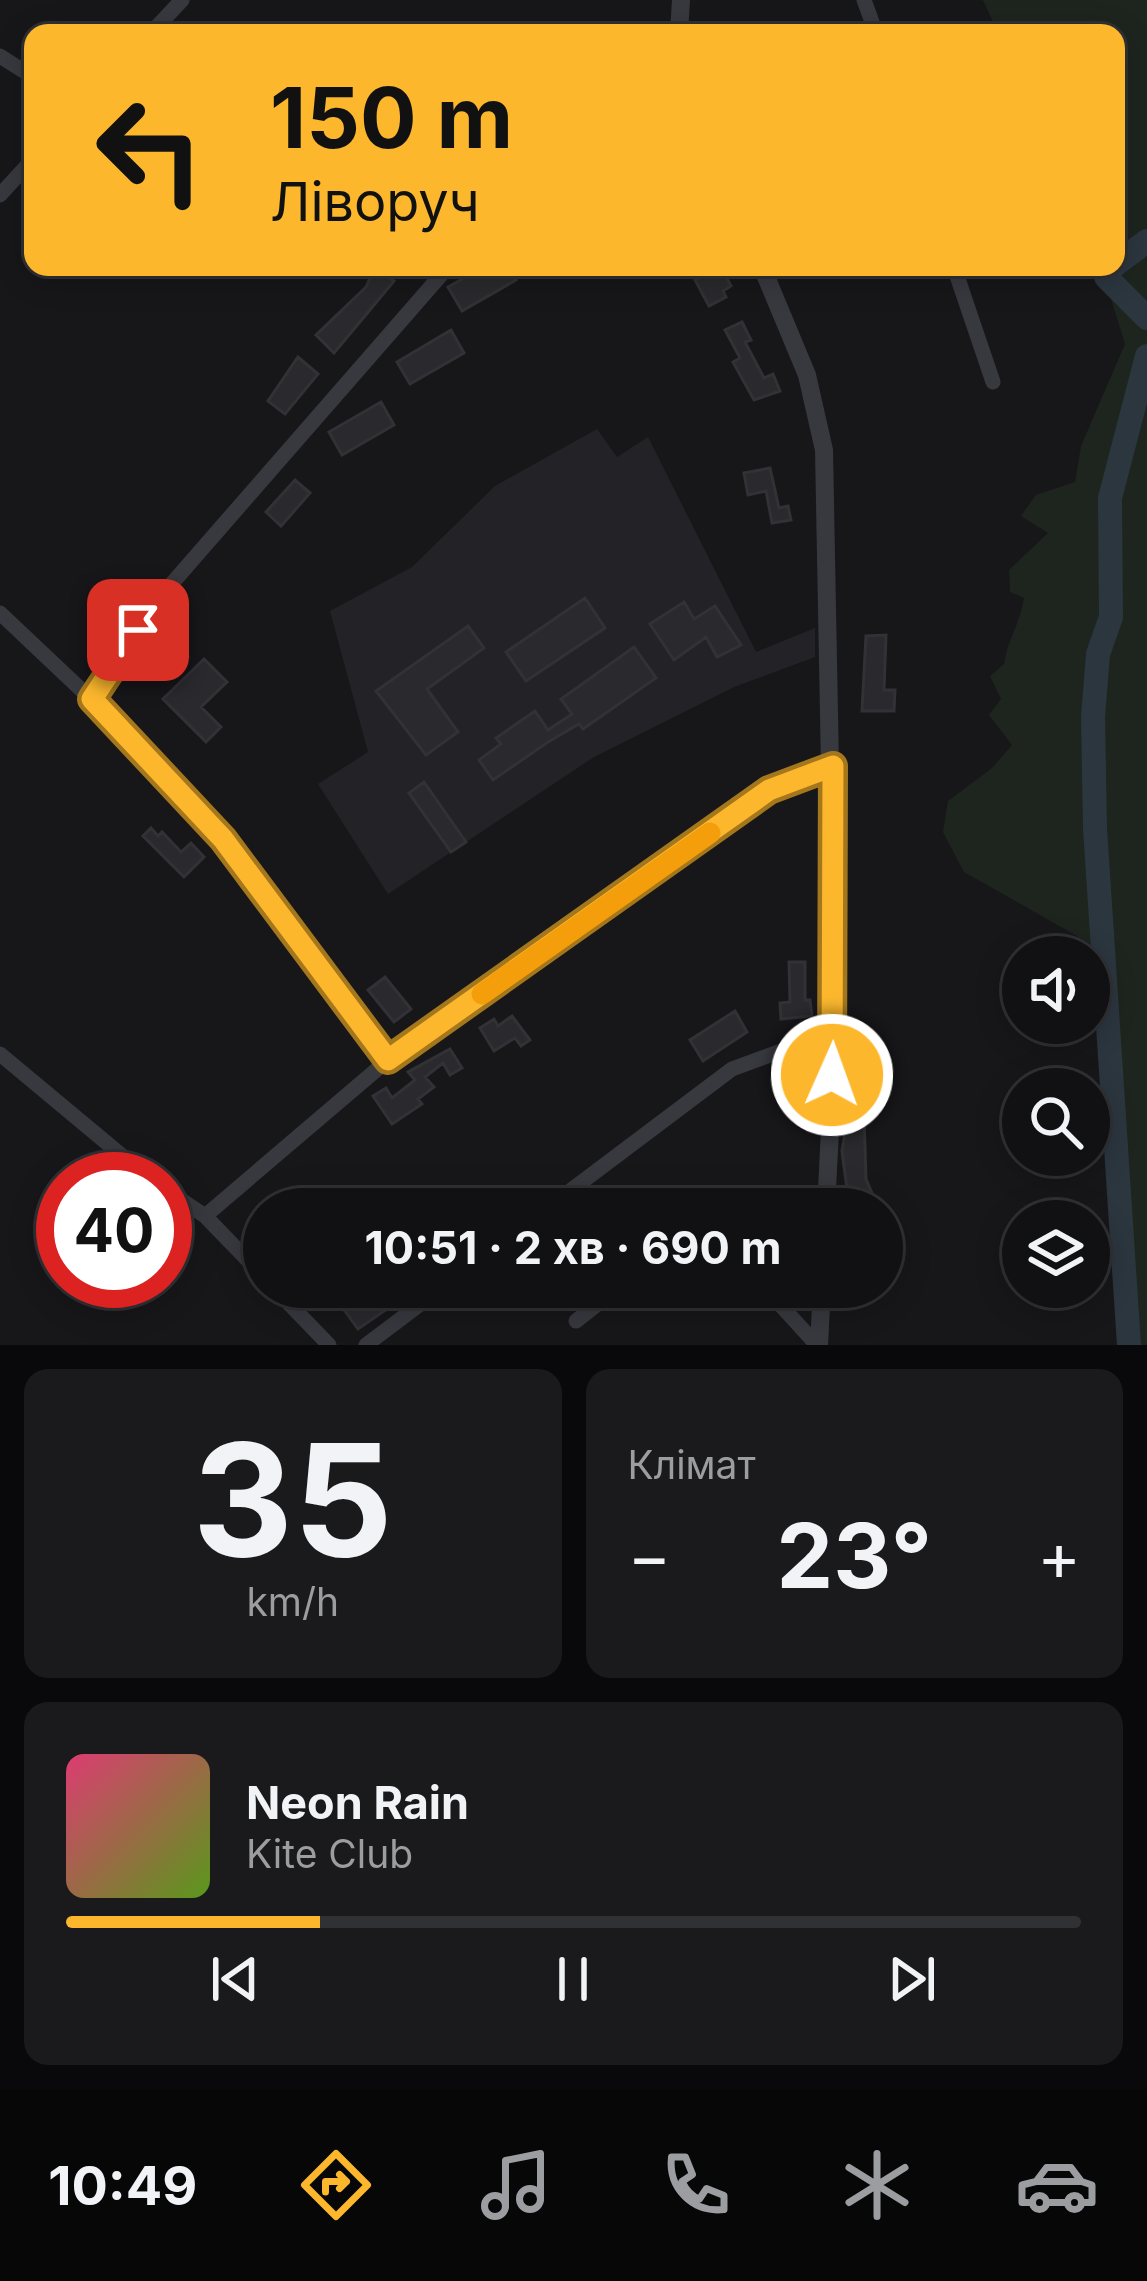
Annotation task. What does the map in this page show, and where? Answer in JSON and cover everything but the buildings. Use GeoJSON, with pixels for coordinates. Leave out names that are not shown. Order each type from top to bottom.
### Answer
{"type":"FeatureCollection","features":[{"type":"Feature","properties":{"kind":"street"},"geometry":{"type":"LineString","coordinates":[[159,24],[182,0]]}},
{"type":"Feature","properties":{"kind":"street"},"geometry":{"type":"LineString","coordinates":[[0,195],[24,169]]}},
{"type":"Feature","properties":{"kind":"street"},"geometry":{"type":"LineString","coordinates":[[92,699],[161,596],[440,276]]}},
{"type":"Feature","properties":{"kind":"street"},"geometry":{"type":"LineString","coordinates":[[766,276],[807,375],[824,450],[835,1030],[827,1188]]}},
{"type":"Feature","properties":{"kind":"street"},"geometry":{"type":"LineString","coordinates":[[958,276],[993,382]]}},
{"type":"Feature","properties":{"kind":"street"},"geometry":{"type":"LineString","coordinates":[[0,614],[92,699],[223,839],[388,1060]]}},
{"type":"Feature","properties":{"kind":"street"},"geometry":{"type":"LineString","coordinates":[[206,1216],[388,1060],[769,790],[833,766]]}},
{"type":"Feature","properties":{"kind":"street"},"geometry":{"type":"LineString","coordinates":[[574,1188],[732,1069],[835,1030]]}},
{"type":"Feature","properties":{"kind":"street"},"geometry":{"type":"LineString","coordinates":[[0,1054],[118,1152]]}},
{"type":"Feature","properties":{"kind":"street"},"geometry":{"type":"LineString","coordinates":[[192,1207],[243,1255]]}},
{"type":"Feature","properties":{"kind":"street"},"geometry":{"type":"LineString","coordinates":[[293,1308],[329,1345]]}},
{"type":"Feature","properties":{"kind":"street"},"geometry":{"type":"LineString","coordinates":[[366,1345],[415,1308]]}},
{"type":"Feature","properties":{"kind":"street"},"geometry":{"type":"LineString","coordinates":[[576,1321],[592,1308]]}},
{"type":"Feature","properties":{"kind":"street"},"geometry":{"type":"LineString","coordinates":[[784,1308],[818,1345]]}},
{"type":"Feature","properties":{"kind":"street"},"geometry":{"type":"LineString","coordinates":[[818,1345],[821,1308]]}},
{"type":"Feature","properties":{"kind":"shaded area"},"geometry":{"type":"Polygon","coordinates":[[[983,0],[1147,0],[1147,1345],[1135,1345],[1110,936],[1077,936],[964,872],[943,832],[948,801],[992,768],[1012,745],[989,715],[1001,699],[990,676],[1004,664],[1024,598],[1010,592],[1009,570],[1048,533],[1021,516],[1036,495],[1075,482],[1081,446],[1125,344],[1104,276],[1125,276],[1125,24],[994,24],[983,0]]]}},
{"type":"Feature","properties":{"kind":"shaded area"},"geometry":{"type":"Polygon","coordinates":[[[597,429],[617,457],[648,437],[756,652],[815,628],[815,657],[734,687],[594,757],[388,894],[318,784],[368,752],[330,611],[412,567],[495,486],[597,429]]]}},
{"type":"Feature","properties":{"kind":"waterway"},"geometry":{"type":"LineString","coordinates":[[1125,257],[1147,241]]}},
{"type":"Feature","properties":{"kind":"waterway"},"geometry":{"type":"LineString","coordinates":[[1107,276],[1147,318]]}},
{"type":"Feature","properties":{"kind":"waterway"},"geometry":{"type":"LineString","coordinates":[[1129,1345],[1095,828],[1093,717],[1098,654],[1111,617],[1110,498],[1147,356]]}},
{"type":"Feature","properties":{"kind":"slow traffic"},"geometry":{"type":"LineString","coordinates":[[482,994],[710,833]]}},
{"type":"Feature","properties":{"kind":"route"},"geometry":{"type":"LineString","coordinates":[[138,630],[92,699],[223,839],[388,1060],[769,790],[833,766],[832,1075]]}}]}
